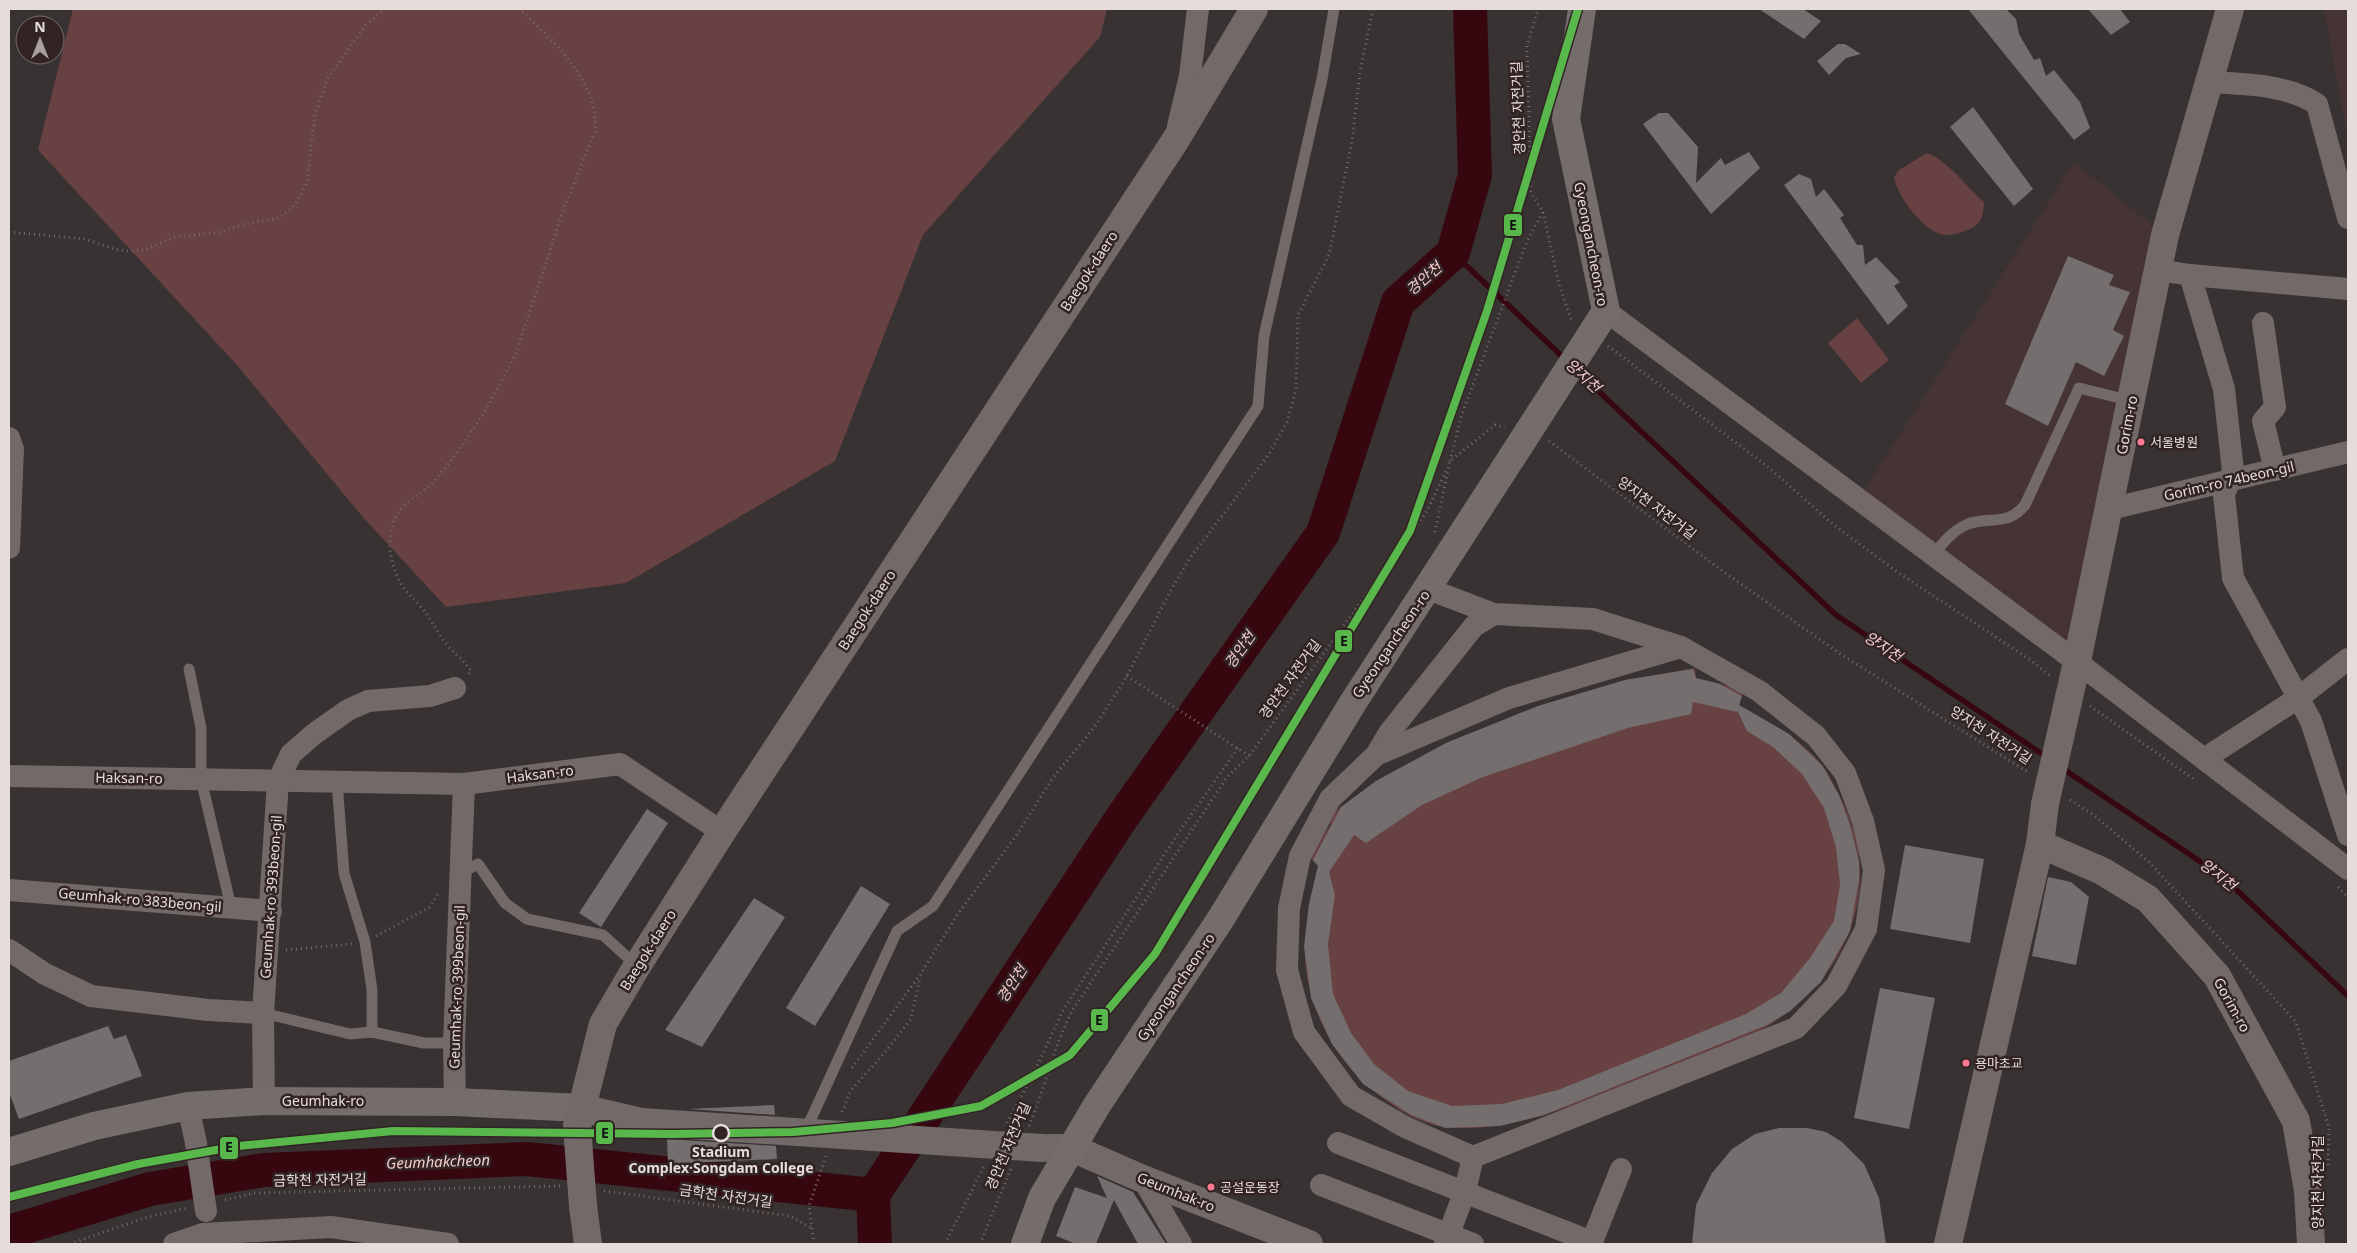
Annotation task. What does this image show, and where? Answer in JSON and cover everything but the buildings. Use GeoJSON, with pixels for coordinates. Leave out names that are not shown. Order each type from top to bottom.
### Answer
{"type":"FeatureCollection","features":[{"type":"Feature","properties":{"kind":"main road","name":"Baegok-daero"},"geometry":{"type":"LineString","coordinates":[[588,1244],[592,1198],[579,1118],[603,1024],[637,966],[722,832],[1175,141],[1254,9]]}},
{"type":"Feature","properties":{"kind":"main road","name":"Gyeongancheon-ro"},"geometry":{"type":"LineString","coordinates":[[1025,1244],[1042,1198],[1097,1105],[1220,920],[1354,700],[1428,589],[1595,327],[1566,119],[1582,9]]}},
{"type":"Feature","properties":{"kind":"main road","name":"Geumhak-ro"},"geometry":{"type":"LineString","coordinates":[[9,1152],[94,1126],[188,1106],[264,1101],[455,1102],[579,1118]]}},
{"type":"Feature","properties":{"kind":"street"},"geometry":{"type":"LineString","coordinates":[[1175,141],[1190,76],[1198,9]]}},
{"type":"Feature","properties":{"kind":"street","name":"Gorim-ro"},"geometry":{"type":"LineString","coordinates":[[1948,1244],[2040,844],[2054,800],[2070,672],[2110,509],[2165,235],[2230,9]]}},
{"type":"Feature","properties":{"kind":"street"},"geometry":{"type":"LineString","coordinates":[[2208,82],[2261,85],[2286,90],[2317,104],[2348,218]]}},
{"type":"Feature","properties":{"kind":"street"},"geometry":{"type":"LineString","coordinates":[[2158,270],[2190,275],[2348,289]]}},
{"type":"Feature","properties":{"kind":"street"},"geometry":{"type":"LineString","coordinates":[[2190,275],[2224,389],[2233,471],[2224,495],[2233,578],[2311,721],[2348,835]]}},
{"type":"Feature","properties":{"kind":"street"},"geometry":{"type":"LineString","coordinates":[[2263,323],[2275,407],[2263,421],[2275,470]]}},
{"type":"Feature","properties":{"kind":"street"},"geometry":{"type":"LineString","coordinates":[[1595,327],[1933,555],[2070,672],[2204,759],[2342,877]]}},
{"type":"Feature","properties":{"kind":"street"},"geometry":{"type":"LineString","coordinates":[[9,438],[13,449],[9,548]]}},
{"type":"Feature","properties":{"kind":"street","name":"Gorim-ro 74beon-gil"},"geometry":{"type":"LineString","coordinates":[[2110,509],[2348,452]]}},
{"type":"Feature","properties":{"kind":"street"},"geometry":{"type":"LineString","coordinates":[[1428,589],[1494,614],[1593,619],[1680,647],[1759,691],[1816,736],[1845,773],[1863,821],[1874,870],[1866,929],[1836,986],[1796,1028],[1473,1157],[1405,1127],[1351,1096],[1304,1032],[1287,970],[1289,908],[1300,856],[1330,799],[1376,755],[1389,733],[1474,626],[1494,614]]}},
{"type":"Feature","properties":{"kind":"street"},"geometry":{"type":"LineString","coordinates":[[1376,755],[1509,698],[1680,647]]}},
{"type":"Feature","properties":{"kind":"street"},"geometry":{"type":"LineString","coordinates":[[2204,759],[2298,698],[2348,659]]}},
{"type":"Feature","properties":{"kind":"street"},"geometry":{"type":"LineString","coordinates":[[278,780],[291,754],[314,734],[348,710],[368,701],[430,696],[455,688]]}},
{"type":"Feature","properties":{"kind":"street","name":"Haksan-ro"},"geometry":{"type":"LineString","coordinates":[[9,776],[464,784],[620,764],[722,832]]}},
{"type":"Feature","properties":{"kind":"street","name":"Geumhak-ro 393beon-gil"},"geometry":{"type":"LineString","coordinates":[[264,1101],[263,1013],[278,780]]}},
{"type":"Feature","properties":{"kind":"street","name":"Geumhak-ro 399beon-gil"},"geometry":{"type":"LineString","coordinates":[[455,1102],[454,1043],[464,784]]}},
{"type":"Feature","properties":{"kind":"street","name":"Gorim-ro"},"geometry":{"type":"LineString","coordinates":[[2040,844],[2102,871],[2148,899],[2217,976],[2296,1121],[2308,1191],[2311,1244]]}},
{"type":"Feature","properties":{"kind":"street","name":"Geumhak-ro 383beon-gil"},"geometry":{"type":"LineString","coordinates":[[9,890],[271,911]]}},
{"type":"Feature","properties":{"kind":"street"},"geometry":{"type":"LineString","coordinates":[[9,950],[45,974],[92,996],[208,1010],[263,1013]]}},
{"type":"Feature","properties":{"kind":"street"},"geometry":{"type":"LineString","coordinates":[[188,1106],[196,1143],[204,1207],[204,1239]]}},
{"type":"Feature","properties":{"kind":"street","name":"Geumhak-ro"},"geometry":{"type":"LineString","coordinates":[[579,1118],[805,1132],[1034,1139],[1072,1148],[1143,1179],[1308,1244]]}},
{"type":"Feature","properties":{"kind":"street"},"geometry":{"type":"LineString","coordinates":[[1338,1143],[1465,1191],[1592,1243],[1620,1169]]}},
{"type":"Feature","properties":{"kind":"street"},"geometry":{"type":"LineString","coordinates":[[1446,1240],[1465,1191],[1473,1157]]}},
{"type":"Feature","properties":{"kind":"street"},"geometry":{"type":"LineString","coordinates":[[1143,1179],[1181,1244]]}},
{"type":"Feature","properties":{"kind":"street"},"geometry":{"type":"LineString","coordinates":[[1321,1185],[1446,1240],[1473,1244]]}},
{"type":"Feature","properties":{"kind":"street"},"geometry":{"type":"LineString","coordinates":[[174,1244],[204,1239],[331,1227],[448,1244]]}},
{"type":"Feature","properties":{"kind":"lane"},"geometry":{"type":"LineString","coordinates":[[805,1132],[898,931],[933,906],[1258,406],[1264,336],[1322,79],[1334,9]]}},
{"type":"Feature","properties":{"kind":"lane"},"geometry":{"type":"LineString","coordinates":[[1933,555],[1952,533],[1968,524],[1994,522],[2017,515],[2025,505],[2078,388],[2132,401]]}},
{"type":"Feature","properties":{"kind":"lane"},"geometry":{"type":"LineString","coordinates":[[189,669],[201,728],[201,779],[231,907]]}},
{"type":"Feature","properties":{"kind":"lane"},"geometry":{"type":"LineString","coordinates":[[337,782],[344,873],[365,942],[372,990],[372,1032]]}},
{"type":"Feature","properties":{"kind":"lane"},"geometry":{"type":"LineString","coordinates":[[461,873],[478,864],[505,904],[527,919],[603,935],[637,966]]}},
{"type":"Feature","properties":{"kind":"lane"},"geometry":{"type":"LineString","coordinates":[[263,1013],[350,1034],[372,1032],[424,1043],[454,1043]]}},
{"type":"Feature","properties":{"kind":"path"},"geometry":{"type":"LineString","coordinates":[[9,232],[85,239],[114,249],[128,251],[145,250],[175,237],[206,235],[279,218],[295,205],[307,183],[315,114],[328,78],[365,26],[384,9]]}},
{"type":"Feature","properties":{"kind":"path"},"geometry":{"type":"LineString","coordinates":[[455,688],[464,681],[471,671],[400,583],[392,562],[390,547],[393,525],[398,513],[434,483],[446,467],[487,408],[509,369],[518,348],[564,205],[592,141],[596,121],[589,90],[579,74],[519,9]]}},
{"type":"Feature","properties":{"kind":"path","name":"경안천 자전거길"},"geometry":{"type":"LineString","coordinates":[[1034,1139],[1042,1094],[1058,1040],[1072,1011],[1227,777],[1249,756],[1427,511],[1450,461],[1462,414],[1527,241],[1543,212],[1531,193],[1527,46],[1538,9]]}},
{"type":"Feature","properties":{"kind":"path"},"geometry":{"type":"LineString","coordinates":[[1543,212],[1558,284],[1570,320],[1595,327],[1767,466],[1836,526],[1896,571],[2029,659],[2070,672]]}},
{"type":"Feature","properties":{"kind":"path"},"geometry":{"type":"LineString","coordinates":[[1435,542],[1435,533],[1450,461],[1495,425],[1513,429]]}},
{"type":"Feature","properties":{"kind":"path","name":"양지천 자전거길"},"geometry":{"type":"LineString","coordinates":[[1541,435],[1724,572],[1839,653],[2030,774]]}},
{"type":"Feature","properties":{"kind":"path"},"geometry":{"type":"LineString","coordinates":[[1127,676],[1249,756]]}},
{"type":"Feature","properties":{"kind":"path"},"geometry":{"type":"LineString","coordinates":[[2089,705],[2201,784]]}},
{"type":"Feature","properties":{"kind":"path"},"geometry":{"type":"LineString","coordinates":[[1007,1124],[1034,1073],[1062,1012],[1177,835],[1238,748]]}},
{"type":"Feature","properties":{"kind":"path","name":"양지천 자전거길"},"geometry":{"type":"LineString","coordinates":[[2054,800],[2095,816],[2150,863],[2296,1022],[2329,1128],[2328,1170]]}},
{"type":"Feature","properties":{"kind":"path"},"geometry":{"type":"LineString","coordinates":[[2342,877],[2348,897]]}},
{"type":"Feature","properties":{"kind":"path"},"geometry":{"type":"LineString","coordinates":[[842,1111],[851,1090],[882,1056],[911,1019],[920,975]]}},
{"type":"Feature","properties":{"kind":"path"},"geometry":{"type":"LineString","coordinates":[[945,1244],[989,1158]]}},
{"type":"Feature","properties":{"kind":"path","name":"경안천 자전거길"},"geometry":{"type":"LineString","coordinates":[[980,1244],[1011,1168]]}},
{"type":"Feature","properties":{"kind":"path","name":"금학천 자전거길"},"geometry":{"type":"LineString","coordinates":[[70,1244],[144,1218],[204,1207],[254,1193],[562,1186]]}},
{"type":"Feature","properties":{"kind":"path","name":"금학천 자전거길"},"geometry":{"type":"LineString","coordinates":[[592,1198],[790,1216],[813,1228]]}},
{"type":"Feature","properties":{"kind":"path"},"geometry":{"type":"LineString","coordinates":[[809,1206],[814,1244]]}},
{"type":"Feature","properties":{"kind":"shaded area"},"geometry":{"type":"Polygon","coordinates":[[[73,9],[1107,9],[1100,37],[923,235],[835,461],[626,583],[446,607],[361,515],[236,364],[38,150],[59,65],[65,65],[65,41],[73,9]]]}},
{"type":"Feature","properties":{"kind":"shaded area"},"geometry":{"type":"Polygon","coordinates":[[[2324,9],[2348,9],[2348,141],[2324,9]]]}},
{"type":"Feature","properties":{"kind":"shaded area"},"geometry":{"type":"Polygon","coordinates":[[[1927,153],[1936,157],[1951,169],[1984,202],[1982,217],[1978,224],[1965,231],[1946,235],[1929,228],[1913,213],[1900,194],[1894,177],[1899,170],[1927,153]]]}},
{"type":"Feature","properties":{"kind":"shaded area"},"geometry":{"type":"Polygon","coordinates":[[[2074,162],[2165,235],[2077,662],[1858,500],[2074,162]]]}},
{"type":"Feature","properties":{"kind":"shaded area"},"geometry":{"type":"Polygon","coordinates":[[[1857,318],[1889,360],[1861,383],[1828,343],[1857,318]]]}},
{"type":"Feature","properties":{"kind":"shaded area"},"geometry":{"type":"Polygon","coordinates":[[[1695,668],[1696,678],[1744,690],[1739,705],[1784,731],[1813,755],[1829,775],[1838,793],[1851,822],[1859,852],[1860,881],[1856,910],[1847,938],[1833,964],[1814,988],[1791,1010],[1757,1032],[1720,1049],[1547,1114],[1497,1126],[1446,1127],[1419,1120],[1394,1106],[1363,1081],[1348,1066],[1335,1048],[1324,1029],[1309,988],[1305,936],[1309,905],[1318,866],[1308,856],[1331,824],[1328,817],[1376,781],[1446,743],[1538,706],[1625,680],[1695,668]]]}},
{"type":"Feature","properties":{"kind":"waterway","name":"경안천"},"geometry":{"type":"LineString","coordinates":[[875,1244],[873,1195],[1123,816],[1323,533],[1398,302],[1453,253],[1475,175],[1470,9]]}},
{"type":"Feature","properties":{"kind":"waterway","name":"양지천"},"geometry":{"type":"LineString","coordinates":[[1453,253],[1566,360]]}},
{"type":"Feature","properties":{"kind":"waterway","name":"양지천"},"geometry":{"type":"LineString","coordinates":[[1576,370],[1836,615],[2048,758]]}},
{"type":"Feature","properties":{"kind":"waterway","name":"양지천"},"geometry":{"type":"LineString","coordinates":[[2062,768],[2223,877],[2348,996]]}},
{"type":"Feature","properties":{"kind":"waterway","name":"Geumhakcheon"},"geometry":{"type":"LineString","coordinates":[[9,1232],[150,1189],[264,1170],[527,1159],[873,1195]]}},
{"type":"Feature","properties":{"kind":"transit line","name":"E"},"geometry":{"type":"LineString","coordinates":[[9,1197],[138,1164],[238,1146],[393,1131],[672,1134],[793,1132],[892,1123],[981,1106],[1070,1055],[1155,954],[1410,531],[1487,311],[1578,9]]}},
{"type":"Feature","properties":{"kind":"place","name":"서울병원"},"geometry":{"type":"Point","coordinates":[2141,442]}},
{"type":"Feature","properties":{"kind":"place","name":"용마초교"},"geometry":{"type":"Point","coordinates":[1966,1063]}},
{"type":"Feature","properties":{"kind":"place","name":"Stadium Complex·Songdam College"},"geometry":{"type":"Point","coordinates":[721,1133]}},
{"type":"Feature","properties":{"kind":"place","name":"공설운동장"},"geometry":{"type":"Point","coordinates":[1211,1187]}}]}
